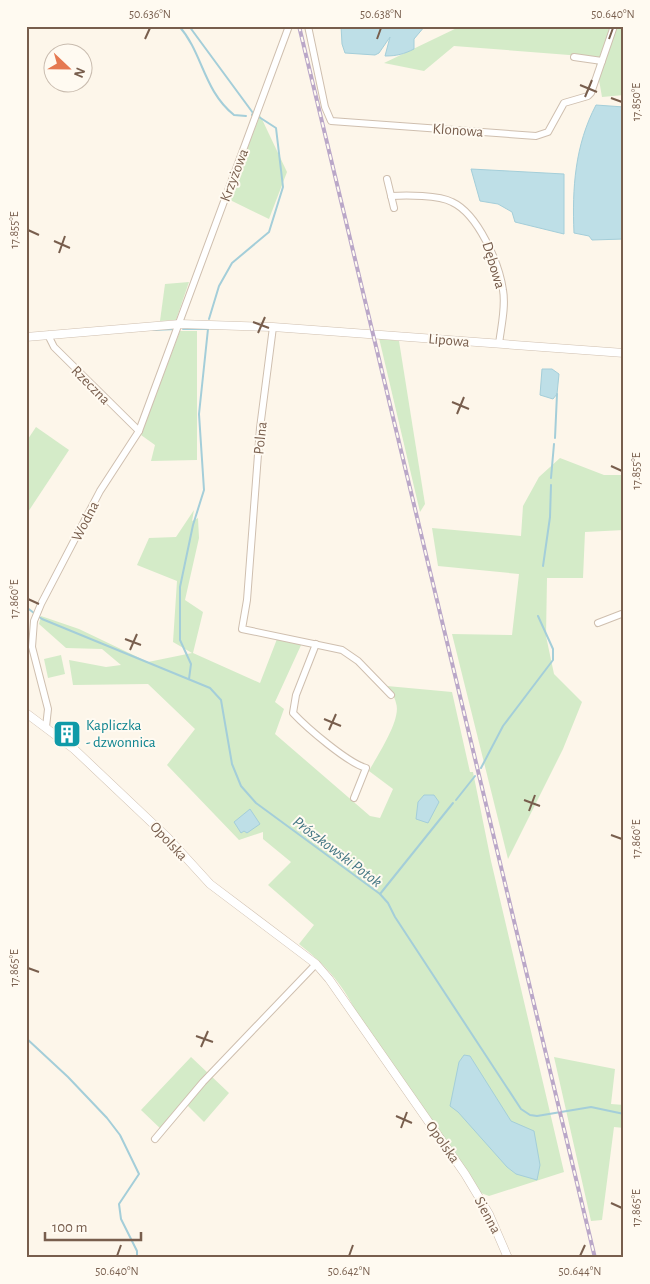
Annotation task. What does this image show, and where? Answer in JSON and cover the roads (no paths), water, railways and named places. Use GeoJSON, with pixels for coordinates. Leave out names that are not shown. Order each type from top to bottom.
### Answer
{"type":"FeatureCollection","features":[{"type":"Feature","properties":{"kind":"street","name":"Krzyżowa"},"geometry":{"type":"LineString","coordinates":[[180,324],[289,26]]}},
{"type":"Feature","properties":{"kind":"street","name":"Klonowa"},"geometry":{"type":"LineString","coordinates":[[308,26],[325,107],[331,121],[542,135],[552,127],[564,104],[588,96],[614,26]]}},
{"type":"Feature","properties":{"kind":"street"},"geometry":{"type":"LineString","coordinates":[[574,57],[602,61]]}},
{"type":"Feature","properties":{"kind":"street"},"geometry":{"type":"LineString","coordinates":[[387,179],[394,208]]}},
{"type":"Feature","properties":{"kind":"street","name":"Dębowa"},"geometry":{"type":"LineString","coordinates":[[391,196],[452,202],[462,209],[483,233],[488,242],[503,289],[499,344]]}},
{"type":"Feature","properties":{"kind":"street"},"geometry":{"type":"LineString","coordinates":[[26,337],[180,324],[273,326]]}},
{"type":"Feature","properties":{"kind":"street","name":"Wodna"},"geometry":{"type":"LineString","coordinates":[[46,727],[48,709],[32,647],[34,621],[100,491],[139,431],[180,324]]}},
{"type":"Feature","properties":{"kind":"street","name":"Lipowa"},"geometry":{"type":"LineString","coordinates":[[273,326],[624,353]]}},
{"type":"Feature","properties":{"kind":"street","name":"Polna"},"geometry":{"type":"LineString","coordinates":[[273,326],[260,428],[250,564],[242,630],[316,644],[349,654],[391,695]]}},
{"type":"Feature","properties":{"kind":"street","name":"Rzeczna"},"geometry":{"type":"LineString","coordinates":[[48,335],[54,347],[139,431]]}},
{"type":"Feature","properties":{"kind":"street"},"geometry":{"type":"LineString","coordinates":[[598,623],[624,613]]}},
{"type":"Feature","properties":{"kind":"street"},"geometry":{"type":"LineString","coordinates":[[316,644],[296,695],[292,713],[359,766],[366,768],[354,798]]}},
{"type":"Feature","properties":{"kind":"street","name":"Opolska"},"geometry":{"type":"LineString","coordinates":[[28,717],[46,727],[74,749],[168,838],[210,884],[316,964],[329,979],[465,1174]]}},
{"type":"Feature","properties":{"kind":"street"},"geometry":{"type":"LineString","coordinates":[[155,1139],[203,1082],[316,964]]}},
{"type":"Feature","properties":{"kind":"street","name":"Sienna"},"geometry":{"type":"LineString","coordinates":[[465,1174],[489,1214],[508,1258]]}},
{"type":"Feature","properties":{"kind":"water"},"geometry":{"type":"Polygon","coordinates":[[[341,26],[425,26],[414,39],[414,49],[393,56],[385,56],[390,37],[379,53],[375,55],[345,53],[342,44],[341,26]]]}},
{"type":"Feature","properties":{"kind":"water"},"geometry":{"type":"Polygon","coordinates":[[[596,105],[624,107],[624,239],[592,240],[589,236],[574,233],[576,167],[583,136],[596,105]]]}},
{"type":"Feature","properties":{"kind":"water"},"geometry":{"type":"Polygon","coordinates":[[[471,169],[564,174],[564,234],[515,222],[512,212],[498,204],[480,201],[471,169]]]}},
{"type":"Feature","properties":{"kind":"water"},"geometry":{"type":"Polygon","coordinates":[[[542,369],[552,369],[559,374],[557,394],[553,399],[540,395],[542,369]]]}},
{"type":"Feature","properties":{"kind":"water"},"geometry":{"type":"Polygon","coordinates":[[[424,795],[434,795],[439,802],[428,823],[416,819],[418,802],[424,795]]]}},
{"type":"Feature","properties":{"kind":"water"},"geometry":{"type":"Polygon","coordinates":[[[250,809],[260,824],[247,833],[244,831],[241,833],[234,822],[250,809]]]}},
{"type":"Feature","properties":{"kind":"water"},"geometry":{"type":"Polygon","coordinates":[[[464,1055],[470,1056],[511,1121],[534,1131],[540,1165],[537,1180],[516,1174],[507,1167],[458,1112],[450,1106],[459,1062],[464,1055]]]}},
{"type":"Feature","properties":{"kind":"waterway"},"geometry":{"type":"LineString","coordinates":[[179,26],[193,48],[209,83],[224,105],[234,115],[246,116]]}},
{"type":"Feature","properties":{"kind":"waterway"},"geometry":{"type":"LineString","coordinates":[[189,26],[253,113],[252,115]]}},
{"type":"Feature","properties":{"kind":"waterway"},"geometry":{"type":"LineString","coordinates":[[209,319],[219,286],[232,263],[269,232],[283,187],[276,128],[259,117]]}},
{"type":"Feature","properties":{"kind":"waterway"},"geometry":{"type":"LineString","coordinates":[[153,330],[176,329]]}},
{"type":"Feature","properties":{"kind":"waterway"},"geometry":{"type":"LineString","coordinates":[[183,329],[208,329],[199,414],[204,490],[193,525],[180,587],[180,640],[191,664],[189,679]]}},
{"type":"Feature","properties":{"kind":"waterway"},"geometry":{"type":"LineString","coordinates":[[555,438],[557,394]]}},
{"type":"Feature","properties":{"kind":"waterway"},"geometry":{"type":"LineString","coordinates":[[551,478],[554,444]]}},
{"type":"Feature","properties":{"kind":"waterway"},"geometry":{"type":"LineString","coordinates":[[543,566],[550,517],[551,485]]}},
{"type":"Feature","properties":{"kind":"waterway","name":"Prószkowski Potok"},"geometry":{"type":"LineString","coordinates":[[26,607],[42,619],[210,688],[221,700],[232,764],[241,786],[256,803],[380,894],[388,903],[395,917],[521,1109],[530,1115],[537,1116],[591,1107],[624,1114]]}},
{"type":"Feature","properties":{"kind":"waterway"},"geometry":{"type":"LineString","coordinates":[[481,768],[503,726],[553,660],[553,649],[538,616]]}},
{"type":"Feature","properties":{"kind":"waterway"},"geometry":{"type":"LineString","coordinates":[[456,800],[475,776]]}},
{"type":"Feature","properties":{"kind":"waterway"},"geometry":{"type":"LineString","coordinates":[[380,894],[453,803]]}},
{"type":"Feature","properties":{"kind":"waterway"},"geometry":{"type":"LineString","coordinates":[[26,1038],[68,1077],[107,1118],[120,1135],[139,1174],[119,1204],[121,1219],[137,1251],[137,1258]]}},
{"type":"Feature","properties":{"kind":"railway"},"geometry":{"type":"LineString","coordinates":[[299,26],[595,1258]]}},
{"type":"Feature","properties":{"kind":"place","name":"Kapliczka - dzwonnica"},"geometry":{"type":"Point","coordinates":[67,734]}}]}
